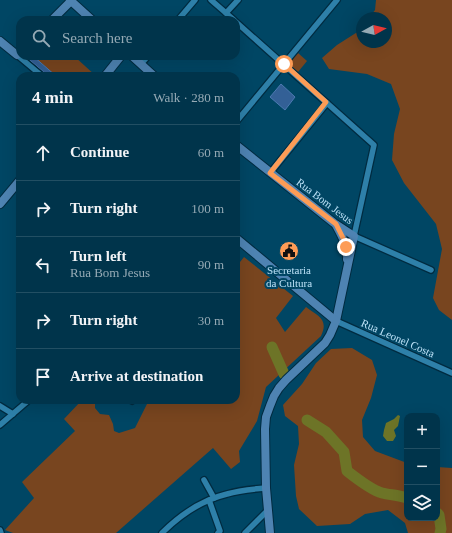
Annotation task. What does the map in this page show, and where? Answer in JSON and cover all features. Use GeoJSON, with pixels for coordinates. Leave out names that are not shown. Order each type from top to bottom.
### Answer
{"type":"FeatureCollection","features":[{"type":"Feature","properties":{"kind":"main road"},"geometry":{"type":"LineString","coordinates":[[56,16],[71,0],[88,16]]}},
{"type":"Feature","properties":{"kind":"main road"},"geometry":{"type":"LineString","coordinates":[[0,41],[16,52]]}},
{"type":"Feature","properties":{"kind":"main road"},"geometry":{"type":"LineString","coordinates":[[108,72],[118,60]]}},
{"type":"Feature","properties":{"kind":"main road"},"geometry":{"type":"LineString","coordinates":[[136,60],[150,72]]}},
{"type":"Feature","properties":{"kind":"main road","name":"Rua Bom Jesus"},"geometry":{"type":"LineString","coordinates":[[240,148],[336,224],[354,236]]}},
{"type":"Feature","properties":{"kind":"main road"},"geometry":{"type":"LineString","coordinates":[[0,204],[16,185]]}},
{"type":"Feature","properties":{"kind":"main road"},"geometry":{"type":"LineString","coordinates":[[336,224],[346,247],[347,272]]}},
{"type":"Feature","properties":{"kind":"main road"},"geometry":{"type":"LineString","coordinates":[[270,533],[266,488],[266,418],[274,396],[286,380],[325,343],[330,335],[336,321],[354,236]]}},
{"type":"Feature","properties":{"kind":"main road"},"geometry":{"type":"LineString","coordinates":[[240,241],[336,321]]}},
{"type":"Feature","properties":{"kind":"street"},"geometry":{"type":"LineString","coordinates":[[181,16],[195,0]]}},
{"type":"Feature","properties":{"kind":"street"},"geometry":{"type":"LineString","coordinates":[[211,0],[229,16]]}},
{"type":"Feature","properties":{"kind":"street"},"geometry":{"type":"LineString","coordinates":[[226,13],[238,0]]}},
{"type":"Feature","properties":{"kind":"street"},"geometry":{"type":"LineString","coordinates":[[240,117],[337,0]]}},
{"type":"Feature","properties":{"kind":"street"},"geometry":{"type":"LineString","coordinates":[[240,25],[374,145],[354,236]]}},
{"type":"Feature","properties":{"kind":"street"},"geometry":{"type":"LineString","coordinates":[[25,60],[38,72]]}},
{"type":"Feature","properties":{"kind":"street"},"geometry":{"type":"LineString","coordinates":[[141,64],[144,60]]}},
{"type":"Feature","properties":{"kind":"street"},"geometry":{"type":"LineString","coordinates":[[270,173],[326,102]]}},
{"type":"Feature","properties":{"kind":"street","name":"Rua Bom Jesus"},"geometry":{"type":"LineString","coordinates":[[354,236],[431,270]]}},
{"type":"Feature","properties":{"kind":"street","name":"Rua Leonel Costa"},"geometry":{"type":"LineString","coordinates":[[336,321],[452,373]]}},
{"type":"Feature","properties":{"kind":"street"},"geometry":{"type":"LineString","coordinates":[[0,425],[24,404]]}},
{"type":"Feature","properties":{"kind":"street"},"geometry":{"type":"LineString","coordinates":[[0,406],[13,414]]}},
{"type":"Feature","properties":{"kind":"street"},"geometry":{"type":"LineString","coordinates":[[204,480],[212,499],[220,531],[218,533]]}},
{"type":"Feature","properties":{"kind":"street"},"geometry":{"type":"LineString","coordinates":[[162,533],[168,526],[191,510],[212,499],[227,494],[266,488]]}},
{"type":"Feature","properties":{"kind":"street"},"geometry":{"type":"LineString","coordinates":[[246,533],[268,510]]}},
{"type":"Feature","properties":{"kind":"shaded area"},"geometry":{"type":"Polygon","coordinates":[[[376,0],[452,0],[452,320],[439,310],[433,298],[442,249],[436,224],[404,183],[392,160],[394,134],[400,109],[391,84],[367,74],[329,69],[322,58],[337,45],[356,33],[356,48],[392,48],[392,12],[374,12],[376,0]]]}},
{"type":"Feature","properties":{"kind":"shaded area"},"geometry":{"type":"Polygon","coordinates":[[[298,53],[307,61],[298,72],[288,63],[298,53]]]}},
{"type":"Feature","properties":{"kind":"shaded area"},"geometry":{"type":"Polygon","coordinates":[[[38,60],[78,60],[92,72],[51,72],[38,60]]]}},
{"type":"Feature","properties":{"kind":"shaded area"},"geometry":{"type":"Polygon","coordinates":[[[244,257],[293,296],[276,318],[285,332],[306,307],[321,318],[324,326],[321,336],[266,387],[257,421],[239,451],[240,462],[231,469],[213,448],[116,533],[13,533],[5,530],[34,498],[22,482],[75,431],[64,419],[78,404],[95,404],[95,408],[100,414],[109,415],[114,431],[119,433],[135,428],[147,404],[240,404],[240,262],[244,257]]]}},
{"type":"Feature","properties":{"kind":"shaded area"},"geometry":{"type":"Polygon","coordinates":[[[352,348],[372,360],[377,375],[371,398],[362,420],[363,437],[375,451],[404,462],[404,521],[440,521],[440,467],[452,468],[452,533],[408,533],[405,523],[388,510],[365,514],[350,524],[317,526],[299,509],[296,496],[294,465],[299,444],[298,426],[285,416],[283,405],[302,384],[316,363],[331,349],[352,348]]]}},
{"type":"Feature","properties":{"kind":"shaded area"},"geometry":{"type":"Polygon","coordinates":[[[398,415],[400,416],[398,426],[394,430],[396,436],[393,441],[387,441],[383,436],[386,423],[398,415]]]}},
{"type":"Feature","properties":{"kind":"building"},"geometry":{"type":"Polygon","coordinates":[[[30,60],[38,60],[51,72],[44,72],[30,60]]]}},
{"type":"Feature","properties":{"kind":"building"},"geometry":{"type":"Polygon","coordinates":[[[281,84],[295,97],[285,110],[270,97],[281,84]]]}},
{"type":"Feature","properties":{"kind":"waterway"},"geometry":{"type":"LineString","coordinates":[[272,347],[284,374]]}},
{"type":"Feature","properties":{"kind":"waterway"},"geometry":{"type":"LineString","coordinates":[[307,420],[326,432],[344,452],[347,471],[373,489],[382,493],[404,497]]}},
{"type":"Feature","properties":{"kind":"waterway"},"geometry":{"type":"LineString","coordinates":[[440,521],[440,533]]}},
{"type":"Feature","properties":{"kind":"place","name":"Secretaria da Cultura"},"geometry":{"type":"Point","coordinates":[289,251]}},
{"type":"Feature","properties":{"kind":"route"},"geometry":{"type":"LineString","coordinates":[[284,64],[326,102],[270,173],[336,224],[346,247]]}}]}
